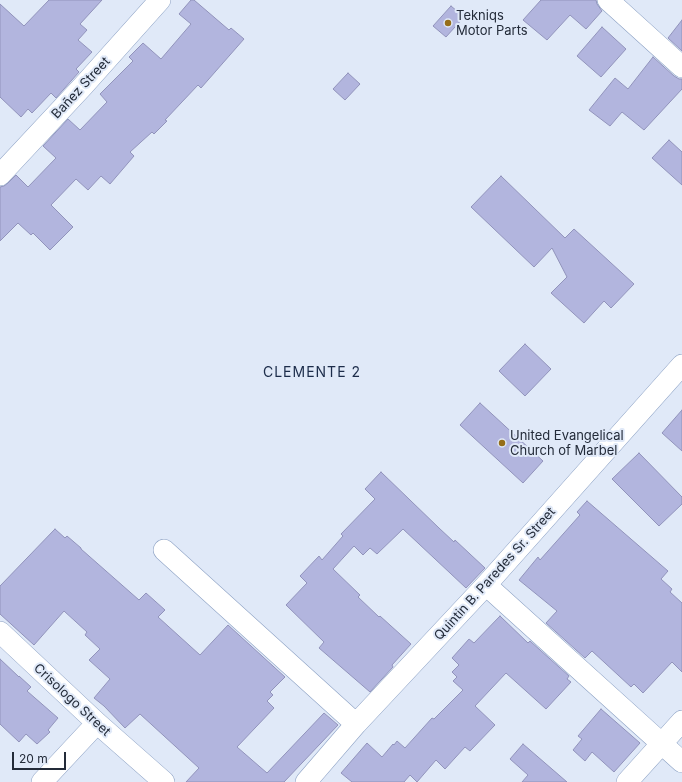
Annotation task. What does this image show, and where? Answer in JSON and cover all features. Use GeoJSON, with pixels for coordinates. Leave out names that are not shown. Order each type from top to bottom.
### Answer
{"type":"FeatureCollection","features":[{"type":"Feature","properties":{"kind":"street","name":"Bañez Street"},"geometry":{"type":"LineString","coordinates":[[0,175],[160,0]]}},
{"type":"Feature","properties":{"kind":"street"},"geometry":{"type":"LineString","coordinates":[[608,0],[682,67]]}},
{"type":"Feature","properties":{"kind":"street","name":"Quintin B. Paredes Sr. Street"},"geometry":{"type":"LineString","coordinates":[[306,782],[356,724],[486,586],[682,365]]}},
{"type":"Feature","properties":{"kind":"street"},"geometry":{"type":"LineString","coordinates":[[164,550],[356,724]]}},
{"type":"Feature","properties":{"kind":"street"},"geometry":{"type":"LineString","coordinates":[[486,586],[682,762]]}},
{"type":"Feature","properties":{"kind":"street","name":"Crisologo Street"},"geometry":{"type":"LineString","coordinates":[[0,632],[97,723],[164,782]]}},
{"type":"Feature","properties":{"kind":"street"},"geometry":{"type":"LineString","coordinates":[[627,782],[682,721]]}},
{"type":"Feature","properties":{"kind":"street"},"geometry":{"type":"LineString","coordinates":[[42,782],[97,723]]}},
{"type":"Feature","properties":{"kind":"building"},"geometry":{"type":"Polygon","coordinates":[[[49,0],[102,0],[80,24],[87,30],[78,40],[92,52],[76,69],[79,72],[56,98],[51,93],[32,113],[28,109],[21,117],[0,97],[0,4],[24,26],[49,0]]]}},
{"type":"Feature","properties":{"kind":"building"},"geometry":{"type":"Polygon","coordinates":[[[191,0],[194,0],[229,30],[231,28],[244,39],[201,88],[198,85],[154,134],[152,132],[130,152],[134,156],[110,184],[101,176],[88,190],[76,179],[51,205],[73,227],[50,250],[33,233],[31,235],[18,223],[0,241],[0,187],[8,183],[16,175],[28,187],[56,158],[43,146],[68,119],[80,130],[107,102],[100,94],[133,61],[129,57],[143,43],[161,59],[191,24],[179,14],[191,0]]]}},
{"type":"Feature","properties":{"kind":"building"},"geometry":{"type":"Polygon","coordinates":[[[541,0],[596,0],[602,11],[586,29],[570,15],[547,40],[523,20],[541,0]]]}},
{"type":"Feature","properties":{"kind":"building"},"geometry":{"type":"Polygon","coordinates":[[[451,6],[464,17],[446,37],[433,26],[451,6]]]}},
{"type":"Feature","properties":{"kind":"building"},"geometry":{"type":"Polygon","coordinates":[[[682,20],[682,51],[668,38],[682,20]]]}},
{"type":"Feature","properties":{"kind":"building"},"geometry":{"type":"Polygon","coordinates":[[[602,27],[626,49],[601,77],[577,56],[602,27]]]}},
{"type":"Feature","properties":{"kind":"building"},"geometry":{"type":"Polygon","coordinates":[[[653,57],[674,76],[682,79],[682,89],[644,130],[622,112],[610,126],[589,110],[615,78],[628,89],[653,57]]]}},
{"type":"Feature","properties":{"kind":"building"},"geometry":{"type":"Polygon","coordinates":[[[348,73],[360,84],[345,100],[333,89],[348,73]]]}},
{"type":"Feature","properties":{"kind":"building"},"geometry":{"type":"Polygon","coordinates":[[[669,140],[682,152],[682,185],[652,158],[669,140]]]}},
{"type":"Feature","properties":{"kind":"building"},"geometry":{"type":"Polygon","coordinates":[[[501,176],[565,238],[574,229],[634,284],[611,308],[604,301],[584,323],[551,293],[567,277],[552,248],[534,267],[471,207],[501,176]]]}},
{"type":"Feature","properties":{"kind":"building"},"geometry":{"type":"Polygon","coordinates":[[[525,344],[551,369],[525,396],[499,371],[525,344]]]}},
{"type":"Feature","properties":{"kind":"building","name":"United Evangelical Church of Marbel"},"geometry":{"type":"Polygon","coordinates":[[[480,403],[543,461],[523,483],[460,425],[480,403]]]}},
{"type":"Feature","properties":{"kind":"building"},"geometry":{"type":"Polygon","coordinates":[[[682,410],[682,451],[662,433],[682,410]]]}},
{"type":"Feature","properties":{"kind":"building"},"geometry":{"type":"Polygon","coordinates":[[[639,453],[682,497],[682,504],[659,526],[612,479],[639,453]]]}},
{"type":"Feature","properties":{"kind":"building"},"geometry":{"type":"Polygon","coordinates":[[[381,472],[454,542],[455,540],[485,568],[466,588],[403,529],[377,554],[370,548],[363,555],[354,546],[333,569],[360,595],[358,597],[411,644],[392,665],[393,667],[370,692],[319,648],[324,642],[286,605],[307,583],[300,576],[319,556],[322,560],[343,536],[341,534],[375,499],[365,489],[381,472]]]}},
{"type":"Feature","properties":{"kind":"building"},"geometry":{"type":"Polygon","coordinates":[[[587,501],[668,571],[661,579],[672,589],[670,592],[682,603],[682,672],[672,662],[643,693],[634,684],[631,687],[592,651],[585,658],[546,623],[557,611],[519,580],[538,557],[540,560],[580,515],[577,512],[587,501]]]}},
{"type":"Feature","properties":{"kind":"building"},"geometry":{"type":"Polygon","coordinates":[[[55,529],[65,538],[67,536],[139,600],[146,593],[165,610],[158,617],[200,655],[228,625],[285,677],[270,692],[273,695],[267,701],[274,708],[237,747],[267,773],[324,713],[338,725],[284,782],[186,782],[199,768],[140,714],[125,728],[104,706],[94,698],[110,679],[89,660],[100,649],[85,635],[87,632],[64,611],[34,645],[0,614],[0,586],[55,529]]]}},
{"type":"Feature","properties":{"kind":"building"},"geometry":{"type":"Polygon","coordinates":[[[500,616],[528,643],[530,641],[569,676],[567,679],[571,682],[546,709],[506,673],[475,706],[495,725],[470,751],[465,747],[445,769],[436,760],[417,782],[410,775],[404,782],[352,782],[341,773],[367,743],[382,757],[397,741],[405,748],[432,718],[434,719],[463,690],[453,681],[457,677],[452,672],[459,665],[452,658],[469,639],[474,643],[500,616]]]}},
{"type":"Feature","properties":{"kind":"building"},"geometry":{"type":"Polygon","coordinates":[[[0,659],[31,687],[27,691],[58,718],[48,730],[50,732],[37,744],[26,734],[19,742],[0,724],[0,659]]]}},
{"type":"Feature","properties":{"kind":"building"},"geometry":{"type":"Polygon","coordinates":[[[601,709],[640,743],[614,772],[592,752],[585,761],[573,750],[582,739],[578,736],[601,709]]]}},
{"type":"Feature","properties":{"kind":"building"},"geometry":{"type":"Polygon","coordinates":[[[523,744],[567,782],[522,782],[528,775],[510,759],[523,744]]]}},
{"type":"Feature","properties":{"kind":"place","name":"Tekniqs Motor Parts"},"geometry":{"type":"Point","coordinates":[448,23]}},
{"type":"Feature","properties":{"kind":"place","name":"United Evangelical Church of Marbel"},"geometry":{"type":"Point","coordinates":[502,443]}},
{"type":"Feature","properties":{"kind":"district","name":"CLEMENTE 2"},"geometry":{"type":"Point","coordinates":[312,373]}}]}
